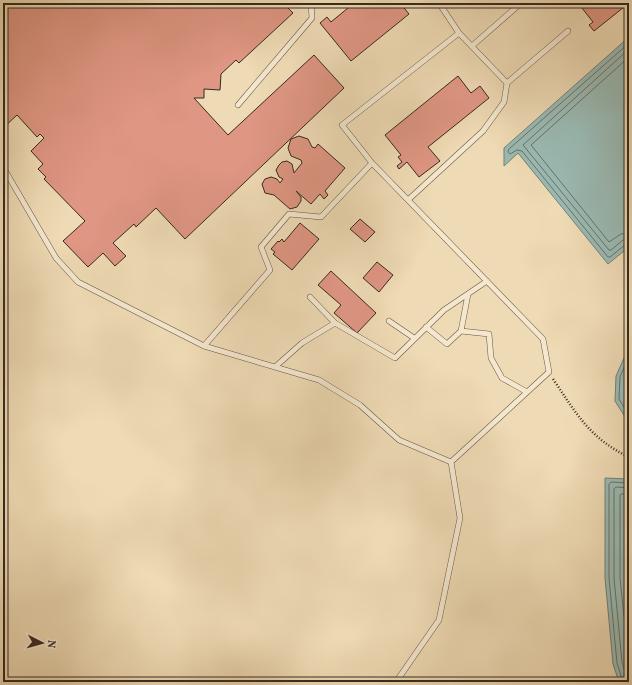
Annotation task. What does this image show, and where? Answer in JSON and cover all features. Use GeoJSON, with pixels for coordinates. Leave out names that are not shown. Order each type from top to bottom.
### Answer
{"type":"FeatureCollection","features":[{"type":"Feature","properties":{"kind":"lane"},"geometry":{"type":"LineString","coordinates":[[238,105],[312,18],[311,3]]}},
{"type":"Feature","properties":{"kind":"lane"},"geometry":{"type":"LineString","coordinates":[[439,3],[459,33],[507,84]]}},
{"type":"Feature","properties":{"kind":"lane"},"geometry":{"type":"LineString","coordinates":[[472,46],[521,3]]}},
{"type":"Feature","properties":{"kind":"lane"},"geometry":{"type":"LineString","coordinates":[[408,200],[484,131],[504,102],[507,84],[568,31]]}},
{"type":"Feature","properties":{"kind":"lane"},"geometry":{"type":"LineString","coordinates":[[451,462],[549,372],[543,339],[372,163],[342,125],[459,33]]}},
{"type":"Feature","properties":{"kind":"lane"},"geometry":{"type":"LineString","coordinates":[[204,346],[270,270],[261,246],[289,214],[321,217],[372,163]]}},
{"type":"Feature","properties":{"kind":"lane"},"geometry":{"type":"LineString","coordinates":[[3,168],[56,258],[78,282],[204,346],[319,380],[360,405],[399,440],[451,462]]}},
{"type":"Feature","properties":{"kind":"lane"},"geometry":{"type":"LineString","coordinates":[[310,297],[334,323],[395,358],[444,310],[488,282]]}},
{"type":"Feature","properties":{"kind":"lane"},"geometry":{"type":"LineString","coordinates":[[426,327],[446,344],[461,331],[468,294]]}},
{"type":"Feature","properties":{"kind":"lane"},"geometry":{"type":"LineString","coordinates":[[389,321],[414,338]]}},
{"type":"Feature","properties":{"kind":"lane"},"geometry":{"type":"LineString","coordinates":[[275,367],[302,343],[334,323]]}},
{"type":"Feature","properties":{"kind":"lane"},"geometry":{"type":"LineString","coordinates":[[461,331],[489,334],[491,358],[502,378],[527,392]]}},
{"type":"Feature","properties":{"kind":"lane"},"geometry":{"type":"LineString","coordinates":[[396,682],[438,620],[460,518],[451,462]]}},
{"type":"Feature","properties":{"kind":"path"},"geometry":{"type":"LineString","coordinates":[[549,372],[586,427],[612,449],[629,457]]}},
{"type":"Feature","properties":{"kind":"water"},"geometry":{"type":"Polygon","coordinates":[[[629,37],[629,247],[608,264],[518,153],[504,166],[504,148],[629,37]]]}},
{"type":"Feature","properties":{"kind":"water"},"geometry":{"type":"Polygon","coordinates":[[[629,347],[629,423],[615,401],[616,376],[629,347]]]}},
{"type":"Feature","properties":{"kind":"water"},"geometry":{"type":"Polygon","coordinates":[[[605,478],[629,479],[629,682],[619,682],[613,664],[605,578],[605,478]]]}},
{"type":"Feature","properties":{"kind":"building"},"geometry":{"type":"Polygon","coordinates":[[[5,3],[283,3],[293,13],[239,63],[236,60],[221,74],[220,90],[204,89],[204,98],[194,98],[228,135],[314,55],[344,88],[185,239],[156,208],[136,227],[134,224],[113,243],[126,256],[115,266],[103,253],[88,267],[63,241],[85,221],[44,179],[46,177],[38,169],[43,164],[31,151],[44,138],[40,134],[37,137],[17,115],[3,128],[3,5],[5,3]]]}},
{"type":"Feature","properties":{"kind":"building"},"geometry":{"type":"Polygon","coordinates":[[[354,3],[400,3],[409,14],[351,61],[320,23],[327,17],[331,22],[354,3]]]}},
{"type":"Feature","properties":{"kind":"building"},"geometry":{"type":"Polygon","coordinates":[[[578,3],[629,3],[594,31],[589,25],[593,22],[578,3]]]}},
{"type":"Feature","properties":{"kind":"building"},"geometry":{"type":"Polygon","coordinates":[[[458,76],[471,93],[480,86],[489,98],[428,147],[440,161],[419,177],[407,162],[399,169],[397,166],[402,162],[398,157],[401,155],[385,135],[458,76]]]}},
{"type":"Feature","properties":{"kind":"building"},"geometry":{"type":"Polygon","coordinates":[[[299,136],[308,139],[312,147],[315,148],[318,144],[345,168],[325,191],[328,195],[324,199],[320,194],[311,204],[296,191],[301,197],[301,201],[297,207],[290,209],[274,195],[265,193],[262,184],[265,179],[271,177],[277,179],[280,183],[283,179],[279,177],[276,170],[282,162],[287,161],[292,164],[294,173],[302,163],[301,160],[291,156],[288,148],[291,139],[299,136]]]}},
{"type":"Feature","properties":{"kind":"building"},"geometry":{"type":"Polygon","coordinates":[[[360,219],[375,232],[365,242],[350,229],[360,219]]]}},
{"type":"Feature","properties":{"kind":"building"},"geometry":{"type":"Polygon","coordinates":[[[300,223],[319,239],[292,270],[273,254],[275,252],[271,249],[278,241],[279,242],[282,239],[284,242],[300,223]]]}},
{"type":"Feature","properties":{"kind":"building"},"geometry":{"type":"Polygon","coordinates":[[[377,262],[393,275],[379,292],[363,278],[377,262]]]}},
{"type":"Feature","properties":{"kind":"building"},"geometry":{"type":"Polygon","coordinates":[[[331,271],[376,313],[357,333],[334,313],[341,305],[318,285],[331,271]]]}}]}
